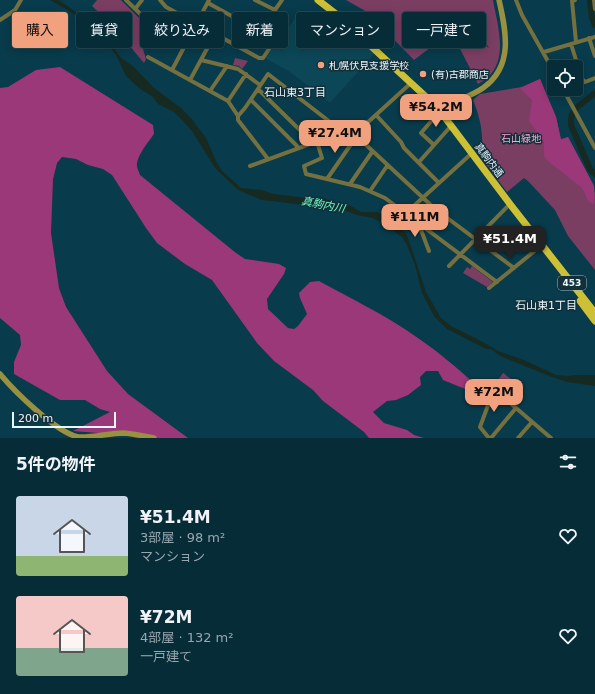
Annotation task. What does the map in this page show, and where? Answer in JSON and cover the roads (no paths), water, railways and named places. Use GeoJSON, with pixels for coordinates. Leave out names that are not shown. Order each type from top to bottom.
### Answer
{"type":"FeatureCollection","features":[{"type":"Feature","properties":{"kind":"highway","name":"真駒内通"},"geometry":{"type":"LineString","coordinates":[[318,0],[336,14],[440,111],[595,313]]}},
{"type":"Feature","properties":{"kind":"highway"},"geometry":{"type":"LineString","coordinates":[[548,252],[558,260],[595,305]]}},
{"type":"Feature","properties":{"kind":"highway"},"geometry":{"type":"LineString","coordinates":[[548,252],[552,264],[595,322]]}},
{"type":"Feature","properties":{"kind":"street"},"geometry":{"type":"LineString","coordinates":[[0,20],[15,10],[21,0]]}},
{"type":"Feature","properties":{"kind":"street"},"geometry":{"type":"LineString","coordinates":[[126,0],[140,14]]}},
{"type":"Feature","properties":{"kind":"street"},"geometry":{"type":"LineString","coordinates":[[135,9],[142,0]]}},
{"type":"Feature","properties":{"kind":"street"},"geometry":{"type":"LineString","coordinates":[[160,0],[165,5],[177,12]]}},
{"type":"Feature","properties":{"kind":"street"},"geometry":{"type":"LineString","coordinates":[[165,5],[168,0]]}},
{"type":"Feature","properties":{"kind":"street"},"geometry":{"type":"LineString","coordinates":[[255,0],[275,10],[282,0]]}},
{"type":"Feature","properties":{"kind":"street"},"geometry":{"type":"LineString","coordinates":[[434,145],[421,133],[445,107],[483,88],[497,73],[501,66],[506,44],[499,0]]}},
{"type":"Feature","properties":{"kind":"street"},"geometry":{"type":"LineString","coordinates":[[516,0],[522,15],[548,60]]}},
{"type":"Feature","properties":{"kind":"street"},"geometry":{"type":"LineString","coordinates":[[575,0],[572,1],[576,42]]}},
{"type":"Feature","properties":{"kind":"street"},"geometry":{"type":"LineString","coordinates":[[594,0],[595,9]]}},
{"type":"Feature","properties":{"kind":"street"},"geometry":{"type":"LineString","coordinates":[[202,12],[208,1],[275,40],[263,58],[259,58],[224,39]]}},
{"type":"Feature","properties":{"kind":"street"},"geometry":{"type":"LineString","coordinates":[[544,52],[595,37]]}},
{"type":"Feature","properties":{"kind":"street"},"geometry":{"type":"LineString","coordinates":[[589,38],[595,56]]}},
{"type":"Feature","properties":{"kind":"street"},"geometry":{"type":"LineString","coordinates":[[571,44],[582,79],[585,82],[595,78]]}},
{"type":"Feature","properties":{"kind":"street"},"geometry":{"type":"LineString","coordinates":[[172,70],[183,48]]}},
{"type":"Feature","properties":{"kind":"street"},"geometry":{"type":"LineString","coordinates":[[190,80],[207,48]]}},
{"type":"Feature","properties":{"kind":"street"},"geometry":{"type":"LineString","coordinates":[[148,57],[228,101],[238,116],[238,120],[268,159]]}},
{"type":"Feature","properties":{"kind":"street"},"geometry":{"type":"LineString","coordinates":[[201,60],[238,69],[246,74],[315,143],[322,158],[304,166],[304,170],[308,175],[350,184],[385,198],[497,282]]}},
{"type":"Feature","properties":{"kind":"street"},"geometry":{"type":"LineString","coordinates":[[210,92],[227,66]]}},
{"type":"Feature","properties":{"kind":"street"},"geometry":{"type":"LineString","coordinates":[[228,101],[246,74]]}},
{"type":"Feature","properties":{"kind":"street"},"geometry":{"type":"LineString","coordinates":[[238,116],[251,100],[268,74],[343,132]]}},
{"type":"Feature","properties":{"kind":"street"},"geometry":{"type":"LineString","coordinates":[[250,166],[367,123],[410,82]]}},
{"type":"Feature","properties":{"kind":"street"},"geometry":{"type":"LineString","coordinates":[[567,96],[595,148]]}},
{"type":"Feature","properties":{"kind":"street"},"geometry":{"type":"LineString","coordinates":[[251,100],[300,148]]}},
{"type":"Feature","properties":{"kind":"street"},"geometry":{"type":"LineString","coordinates":[[376,115],[401,142],[404,148],[439,183]]}},
{"type":"Feature","properties":{"kind":"street"},"geometry":{"type":"LineString","coordinates":[[419,162],[451,126]]}},
{"type":"Feature","properties":{"kind":"street"},"geometry":{"type":"LineString","coordinates":[[350,130],[387,166],[434,208],[514,268]]}},
{"type":"Feature","properties":{"kind":"street"},"geometry":{"type":"LineString","coordinates":[[327,179],[356,137]]}},
{"type":"Feature","properties":{"kind":"street"},"geometry":{"type":"LineString","coordinates":[[350,184],[372,152]]}},
{"type":"Feature","properties":{"kind":"street"},"geometry":{"type":"LineString","coordinates":[[406,213],[472,153]]}},
{"type":"Feature","properties":{"kind":"street"},"geometry":{"type":"LineString","coordinates":[[370,191],[387,166]]}},
{"type":"Feature","properties":{"kind":"street"},"geometry":{"type":"LineString","coordinates":[[449,266],[510,204]]}},
{"type":"Feature","properties":{"kind":"street"},"geometry":{"type":"LineString","coordinates":[[423,226],[421,230],[429,251]]}},
{"type":"Feature","properties":{"kind":"street"},"geometry":{"type":"LineString","coordinates":[[489,288],[542,245]]}},
{"type":"Feature","properties":{"kind":"street"},"geometry":{"type":"LineString","coordinates":[[0,374],[19,395],[66,432],[79,437],[123,433],[154,438]]}},
{"type":"Feature","properties":{"kind":"street"},"geometry":{"type":"LineString","coordinates":[[516,408],[490,438],[480,427],[494,389],[516,408],[532,422],[548,437]]}},
{"type":"Feature","properties":{"kind":"street"},"geometry":{"type":"LineString","coordinates":[[518,438],[532,422]]}},
{"type":"Feature","properties":{"kind":"water"},"geometry":{"type":"Polygon","coordinates":[[[50,0],[59,0],[76,12],[76,16],[50,0]]]}},
{"type":"Feature","properties":{"kind":"water","name":"真駒内川"},"geometry":{"type":"Polygon","coordinates":[[[111,48],[114,48],[121,58],[134,67],[153,87],[182,109],[191,118],[206,138],[222,171],[241,188],[315,199],[321,197],[336,203],[351,206],[361,212],[377,212],[388,217],[407,235],[426,292],[441,318],[451,326],[498,351],[524,360],[556,375],[595,375],[595,386],[567,382],[552,377],[500,356],[491,349],[486,349],[447,329],[434,316],[422,293],[415,265],[402,237],[393,229],[373,218],[332,208],[262,200],[238,190],[215,168],[192,131],[183,121],[174,112],[158,104],[153,97],[139,88],[126,76],[116,55],[111,48]]]}},
{"type":"Feature","properties":{"kind":"waterway"},"geometry":{"type":"LineString","coordinates":[[590,0],[592,18],[595,25]]}},
{"type":"Feature","properties":{"kind":"waterway"},"geometry":{"type":"LineString","coordinates":[[595,93],[576,108],[571,119],[571,125],[590,169],[595,174]]}},
{"type":"Feature","properties":{"kind":"place","name":"札幌伏見支援学校"},"geometry":{"type":"Point","coordinates":[321,65]}},
{"type":"Feature","properties":{"kind":"place","name":"(有)古郡商店"},"geometry":{"type":"Point","coordinates":[423,74]}},
{"type":"Feature","properties":{"kind":"district","name":"石山東3丁目"},"geometry":{"type":"Point","coordinates":[295,92]}},
{"type":"Feature","properties":{"kind":"district","name":"石山東1丁目"},"geometry":{"type":"Point","coordinates":[546,305]}},
{"type":"Feature","properties":{"kind":"park label","name":"石山緑地"},"geometry":{"type":"Point","coordinates":[521,138]}}]}
